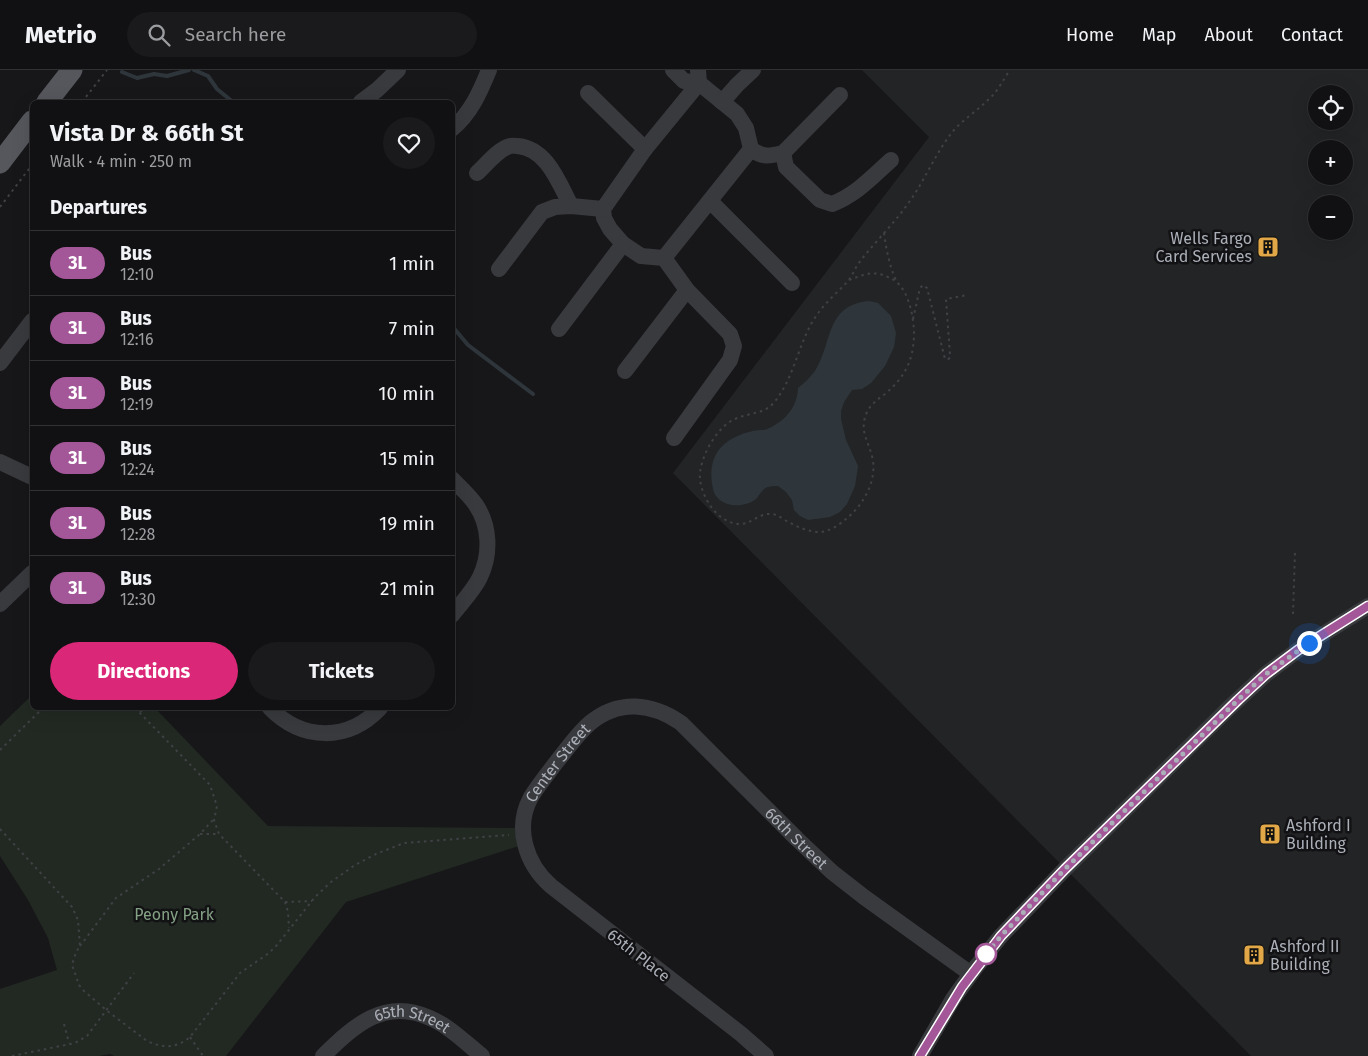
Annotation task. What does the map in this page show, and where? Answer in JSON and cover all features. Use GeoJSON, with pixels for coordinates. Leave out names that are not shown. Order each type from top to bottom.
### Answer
{"type":"FeatureCollection","features":[{"type":"Feature","properties":{"kind":"main road"},"geometry":{"type":"LineString","coordinates":[[49,100],[72,70]]}},
{"type":"Feature","properties":{"kind":"main road"},"geometry":{"type":"LineString","coordinates":[[0,163],[30,124]]}},
{"type":"Feature","properties":{"kind":"street"},"geometry":{"type":"LineString","coordinates":[[364,100],[398,70]]}},
{"type":"Feature","properties":{"kind":"street"},"geometry":{"type":"LineString","coordinates":[[455,126],[477,98],[488,70]]}},
{"type":"Feature","properties":{"kind":"street"},"geometry":{"type":"LineString","coordinates":[[673,70],[684,81],[698,76]]}},
{"type":"Feature","properties":{"kind":"street"},"geometry":{"type":"LineString","coordinates":[[722,102],[752,70]]}},
{"type":"Feature","properties":{"kind":"street"},"geometry":{"type":"LineString","coordinates":[[698,76],[722,102],[737,114],[746,128],[751,149],[760,155],[770,156],[783,153],[840,95]]}},
{"type":"Feature","properties":{"kind":"street"},"geometry":{"type":"LineString","coordinates":[[674,438],[730,360],[734,346],[730,334],[687,290],[664,258],[641,256],[623,244],[610,229],[604,218],[603,209],[698,76]]}},
{"type":"Feature","properties":{"kind":"street"},"geometry":{"type":"LineString","coordinates":[[588,93],[645,149]]}},
{"type":"Feature","properties":{"kind":"street"},"geometry":{"type":"LineString","coordinates":[[478,173],[495,155],[510,146],[522,146],[534,150],[549,165],[571,206]]}},
{"type":"Feature","properties":{"kind":"street"},"geometry":{"type":"LineString","coordinates":[[664,258],[751,149]]}},
{"type":"Feature","properties":{"kind":"street"},"geometry":{"type":"LineString","coordinates":[[783,153],[786,167],[820,200],[832,204],[846,199],[891,160]]}},
{"type":"Feature","properties":{"kind":"street"},"geometry":{"type":"LineString","coordinates":[[710,201],[792,283]]}},
{"type":"Feature","properties":{"kind":"street"},"geometry":{"type":"LineString","coordinates":[[499,269],[542,212],[555,207],[571,206],[603,209]]}},
{"type":"Feature","properties":{"kind":"street"},"geometry":{"type":"LineString","coordinates":[[559,329],[623,244]]}},
{"type":"Feature","properties":{"kind":"street"},"geometry":{"type":"LineString","coordinates":[[625,371],[687,290]]}},
{"type":"Feature","properties":{"kind":"street"},"geometry":{"type":"LineString","coordinates":[[0,363],[30,324]]}},
{"type":"Feature","properties":{"kind":"street"},"geometry":{"type":"LineString","coordinates":[[0,462],[30,476]]}},
{"type":"Feature","properties":{"kind":"street"},"geometry":{"type":"LineString","coordinates":[[455,482],[476,505],[483,519],[488,544],[485,564],[480,577],[455,610]]}},
{"type":"Feature","properties":{"kind":"street"},"geometry":{"type":"LineString","coordinates":[[0,604],[30,575]]}},
{"type":"Feature","properties":{"kind":"street"},"geometry":{"type":"LineString","coordinates":[[920,1056],[970,974],[1001,936],[1065,869],[1266,674],[1298,650],[1368,606]]}},
{"type":"Feature","properties":{"kind":"street","name":"66th Street"},"geometry":{"type":"LineString","coordinates":[[627,707],[641,706],[656,710],[670,715],[682,723],[832,872],[970,974]]}},
{"type":"Feature","properties":{"kind":"street","name":"Center Street"},"geometry":{"type":"LineString","coordinates":[[524,839],[526,813],[531,798],[579,734],[589,723],[602,715],[627,707]]}},
{"type":"Feature","properties":{"kind":"street"},"geometry":{"type":"LineString","coordinates":[[272,710],[285,721],[297,727],[311,732],[326,733],[353,728],[378,710]]}},
{"type":"Feature","properties":{"kind":"street","name":"65th Place"},"geometry":{"type":"LineString","coordinates":[[524,839],[534,868],[551,886],[741,1034],[766,1056]]}},
{"type":"Feature","properties":{"kind":"street","name":"65th Street"},"geometry":{"type":"LineString","coordinates":[[324,1056],[360,1023],[388,1012],[404,1011],[418,1013],[431,1018],[482,1056]]}},
{"type":"Feature","properties":{"kind":"path"},"geometry":{"type":"LineString","coordinates":[[84,100],[107,70]]}},
{"type":"Feature","properties":{"kind":"path"},"geometry":{"type":"LineString","coordinates":[[967,295],[946,299],[950,355],[948,359],[944,355],[927,288],[923,285],[920,288],[913,319],[914,336],[912,352],[906,370],[895,385],[871,405],[866,414],[863,425],[873,461],[872,476],[866,496],[856,512],[840,524],[821,533],[803,529],[772,514],[765,514],[740,524],[730,522],[712,508],[703,493],[700,472],[707,451],[714,438],[733,419],[759,413],[768,409],[776,402],[787,382],[816,315],[849,280],[857,266],[908,204],[955,130],[990,99],[1010,70]]}},
{"type":"Feature","properties":{"kind":"path"},"geometry":{"type":"LineString","coordinates":[[0,207],[30,168]]}},
{"type":"Feature","properties":{"kind":"path"},"geometry":{"type":"LineString","coordinates":[[884,233],[890,264],[896,281],[903,291],[913,319]]}},
{"type":"Feature","properties":{"kind":"path"},"geometry":{"type":"LineString","coordinates":[[849,280],[869,273],[882,274],[896,281]]}},
{"type":"Feature","properties":{"kind":"path"},"geometry":{"type":"LineString","coordinates":[[1293,614],[1295,552]]}},
{"type":"Feature","properties":{"kind":"path"},"geometry":{"type":"LineString","coordinates":[[0,750],[41,710]]}},
{"type":"Feature","properties":{"kind":"path"},"geometry":{"type":"LineString","coordinates":[[142,710],[140,712],[210,785],[216,806],[214,820],[219,834],[285,902],[289,925],[288,931]]}},
{"type":"Feature","properties":{"kind":"path"},"geometry":{"type":"LineString","coordinates":[[0,743],[4,747]]}},
{"type":"Feature","properties":{"kind":"path"},"geometry":{"type":"LineString","coordinates":[[214,820],[159,869],[116,898],[80,946],[73,959],[74,972],[84,991],[146,1041],[168,1047],[176,1046],[190,1037],[240,973],[269,953],[312,901],[331,882],[355,865],[404,843],[524,839]]}},
{"type":"Feature","properties":{"kind":"path"},"geometry":{"type":"LineString","coordinates":[[0,829],[72,907],[78,920],[80,946]]}},
{"type":"Feature","properties":{"kind":"path"},"geometry":{"type":"LineString","coordinates":[[200,834],[219,834]]}},
{"type":"Feature","properties":{"kind":"path"},"geometry":{"type":"LineString","coordinates":[[285,902],[312,901]]}},
{"type":"Feature","properties":{"kind":"path"},"geometry":{"type":"LineString","coordinates":[[12,1056],[81,1041],[87,1036],[134,973]]}},
{"type":"Feature","properties":{"kind":"path"},"geometry":{"type":"LineString","coordinates":[[64,1024],[69,1044]]}},
{"type":"Feature","properties":{"kind":"path"},"geometry":{"type":"LineString","coordinates":[[190,1037],[203,1056]]}},
{"type":"Feature","properties":{"kind":"shaded area"},"geometry":{"type":"Polygon","coordinates":[[[862,70],[1368,70],[1368,1056],[1251,1056],[673,473],[929,137],[862,70]]]}},
{"type":"Feature","properties":{"kind":"shaded area"},"geometry":{"type":"Polygon","coordinates":[[[869,301],[878,303],[891,316],[896,333],[894,347],[885,366],[871,383],[862,389],[852,390],[844,402],[841,411],[846,440],[858,466],[855,486],[847,504],[840,512],[830,517],[808,520],[794,510],[792,500],[778,486],[766,488],[755,500],[745,504],[732,505],[719,500],[715,495],[711,477],[714,458],[719,450],[733,438],[753,431],[768,429],[785,418],[795,402],[798,388],[815,371],[821,360],[837,318],[855,304],[869,301]]]}},
{"type":"Feature","properties":{"kind":"green space","name":"Peony Park"},"geometry":{"type":"Polygon","coordinates":[[[30,697],[30,710],[157,710],[268,826],[523,828],[525,844],[346,902],[226,1056],[114,1056],[110,1054],[99,1056],[0,1056],[0,989],[57,970],[48,938],[28,900],[0,856],[0,726],[30,697]]]}},
{"type":"Feature","properties":{"kind":"waterway"},"geometry":{"type":"LineString","coordinates":[[122,72],[137,78],[154,74],[167,76],[189,70]]}},
{"type":"Feature","properties":{"kind":"waterway"},"geometry":{"type":"LineString","coordinates":[[194,70],[208,76],[217,89],[231,100]]}},
{"type":"Feature","properties":{"kind":"waterway"},"geometry":{"type":"LineString","coordinates":[[455,330],[468,345],[533,394]]}},
{"type":"Feature","properties":{"kind":"bus line","name":"3L"},"geometry":{"type":"LineString","coordinates":[[920,1056],[953,999],[976,967],[1001,936],[1065,869],[1266,674],[1298,650],[1368,606]]}},
{"type":"Feature","properties":{"kind":"place","name":"Wells Fargo Card Services"},"geometry":{"type":"Point","coordinates":[1268,247]}},
{"type":"Feature","properties":{"kind":"place","name":"Ashford I Building"},"geometry":{"type":"Point","coordinates":[1270,834]}},
{"type":"Feature","properties":{"kind":"place","name":"Ashford II Building"},"geometry":{"type":"Point","coordinates":[1254,955]}},
{"type":"Feature","properties":{"kind":"route"},"geometry":{"type":"LineString","coordinates":[[986,954],[984,957],[1001,936],[1065,869],[1238,700],[1266,674],[1309,643]]}}]}
